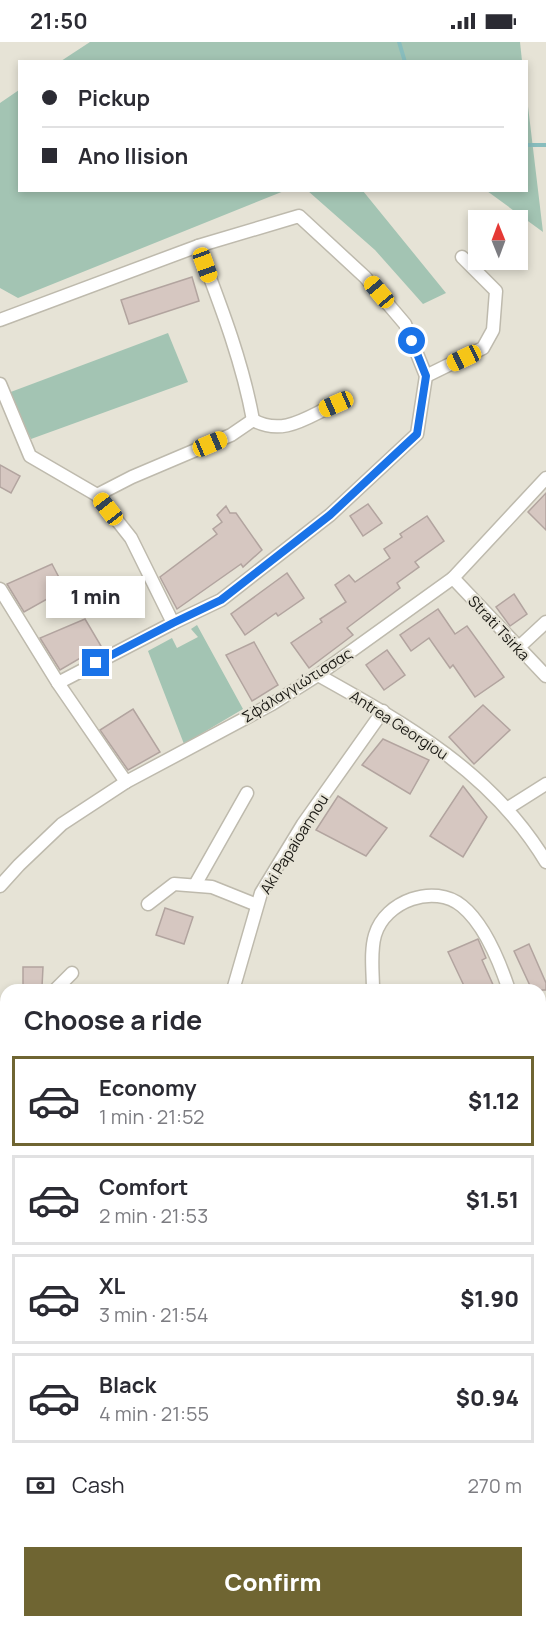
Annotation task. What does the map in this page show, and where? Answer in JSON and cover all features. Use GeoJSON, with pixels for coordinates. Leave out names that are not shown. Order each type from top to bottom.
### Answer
{"type":"FeatureCollection","features":[{"type":"Feature","properties":{"kind":"street"},"geometry":{"type":"LineString","coordinates":[[0,320],[198,246],[299,216],[366,277],[405,324],[426,376],[417,434],[330,515],[221,600],[58,683]]}},
{"type":"Feature","properties":{"kind":"street"},"geometry":{"type":"LineString","coordinates":[[198,246],[234,341],[253,420]]}},
{"type":"Feature","properties":{"kind":"street"},"geometry":{"type":"LineString","coordinates":[[426,376],[483,348],[494,330],[496,291],[462,257]]}},
{"type":"Feature","properties":{"kind":"street"},"geometry":{"type":"LineString","coordinates":[[0,384],[30,456],[97,495],[131,538],[173,623]]}},
{"type":"Feature","properties":{"kind":"street"},"geometry":{"type":"LineString","coordinates":[[253,420],[265,426],[283,428],[336,404]]}},
{"type":"Feature","properties":{"kind":"street"},"geometry":{"type":"LineString","coordinates":[[97,495],[132,477],[231,435],[253,420]]}},
{"type":"Feature","properties":{"kind":"street","name":"Σφάλαγγιώτισσας"},"geometry":{"type":"LineString","coordinates":[[0,886],[62,824],[126,782],[272,704],[318,675],[453,578],[546,478]]}},
{"type":"Feature","properties":{"kind":"street","name":"Strati Tsirka"},"geometry":{"type":"LineString","coordinates":[[453,578],[546,676]]}},
{"type":"Feature","properties":{"kind":"street"},"geometry":{"type":"LineString","coordinates":[[0,589],[58,683],[126,782]]}},
{"type":"Feature","properties":{"kind":"street"},"geometry":{"type":"LineString","coordinates":[[518,648],[546,622]]}},
{"type":"Feature","properties":{"kind":"street","name":"Antrea Georgiou"},"geometry":{"type":"LineString","coordinates":[[318,675],[383,711],[441,749],[508,808],[536,844],[546,862]]}},
{"type":"Feature","properties":{"kind":"street","name":"Aki Papaioannou"},"geometry":{"type":"LineString","coordinates":[[235,984],[261,893],[303,824],[383,711]]}},
{"type":"Feature","properties":{"kind":"street"},"geometry":{"type":"LineString","coordinates":[[508,808],[546,784]]}},
{"type":"Feature","properties":{"kind":"street"},"geometry":{"type":"LineString","coordinates":[[195,885],[247,793]]}},
{"type":"Feature","properties":{"kind":"street"},"geometry":{"type":"LineString","coordinates":[[148,904],[174,884],[212,887],[257,905]]}},
{"type":"Feature","properties":{"kind":"street"},"geometry":{"type":"LineString","coordinates":[[373,984],[372,953],[375,934],[387,914],[410,898],[438,896],[460,905],[480,925],[506,984]]}},
{"type":"Feature","properties":{"kind":"street"},"geometry":{"type":"LineString","coordinates":[[61,984],[72,973]]}},
{"type":"Feature","properties":{"kind":"green space"},"geometry":{"type":"Polygon","coordinates":[[[90,42],[520,42],[522,60],[63,60],[90,42]]]}},
{"type":"Feature","properties":{"kind":"green space"},"geometry":{"type":"Polygon","coordinates":[[[18,91],[18,192],[282,192],[18,298],[0,288],[0,103],[18,91]]]}},
{"type":"Feature","properties":{"kind":"green space"},"geometry":{"type":"Polygon","coordinates":[[[528,106],[543,232],[528,221],[528,210],[513,210],[488,192],[528,192],[528,106]]]}},
{"type":"Feature","properties":{"kind":"green space"},"geometry":{"type":"Polygon","coordinates":[[[309,192],[364,192],[446,293],[423,304],[375,250],[309,192]]]}},
{"type":"Feature","properties":{"kind":"green space"},"geometry":{"type":"Polygon","coordinates":[[[168,333],[188,382],[31,439],[8,393],[168,333]]]}},
{"type":"Feature","properties":{"kind":"green space"},"geometry":{"type":"Polygon","coordinates":[[[197,625],[243,709],[184,744],[148,651],[172,638],[177,648],[198,637],[191,629],[197,625]]]}},
{"type":"Feature","properties":{"kind":"building"},"geometry":{"type":"Polygon","coordinates":[[[192,277],[199,301],[129,324],[121,300],[192,277]]]}},
{"type":"Feature","properties":{"kind":"building"},"geometry":{"type":"Polygon","coordinates":[[[0,465],[20,476],[11,493],[0,487],[0,465]]]}},
{"type":"Feature","properties":{"kind":"building"},"geometry":{"type":"Polygon","coordinates":[[[546,493],[546,530],[528,512],[546,493]]]}},
{"type":"Feature","properties":{"kind":"building"},"geometry":{"type":"Polygon","coordinates":[[[368,504],[382,523],[363,536],[350,516],[368,504]]]}},
{"type":"Feature","properties":{"kind":"building"},"geometry":{"type":"Polygon","coordinates":[[[226,506],[230,513],[236,513],[262,550],[243,567],[241,564],[177,609],[160,577],[217,534],[213,529],[222,522],[217,515],[226,506]]]}},
{"type":"Feature","properties":{"kind":"building"},"geometry":{"type":"Polygon","coordinates":[[[427,516],[444,541],[415,562],[419,567],[397,583],[400,588],[347,628],[353,635],[309,668],[291,643],[322,622],[320,619],[346,602],[335,585],[349,575],[355,582],[390,558],[384,549],[402,537],[400,534],[427,516]]]}},
{"type":"Feature","properties":{"kind":"building"},"geometry":{"type":"Polygon","coordinates":[[[52,564],[65,589],[24,612],[7,584],[52,564]]]}},
{"type":"Feature","properties":{"kind":"building"},"geometry":{"type":"Polygon","coordinates":[[[287,573],[304,598],[278,616],[276,613],[245,635],[231,614],[287,573]]]}},
{"type":"Feature","properties":{"kind":"building"},"geometry":{"type":"Polygon","coordinates":[[[514,594],[527,614],[510,626],[496,607],[514,594]]]}},
{"type":"Feature","properties":{"kind":"building"},"geometry":{"type":"Polygon","coordinates":[[[438,609],[455,634],[467,626],[504,677],[475,697],[453,665],[450,668],[429,638],[411,651],[400,635],[438,609]]]}},
{"type":"Feature","properties":{"kind":"building"},"geometry":{"type":"Polygon","coordinates":[[[85,619],[101,646],[60,670],[40,638],[85,619]]]}},
{"type":"Feature","properties":{"kind":"building"},"geometry":{"type":"Polygon","coordinates":[[[254,642],[278,685],[252,701],[226,655],[254,642]]]}},
{"type":"Feature","properties":{"kind":"building"},"geometry":{"type":"Polygon","coordinates":[[[387,650],[405,675],[384,690],[366,665],[387,650]]]}},
{"type":"Feature","properties":{"kind":"building"},"geometry":{"type":"Polygon","coordinates":[[[483,705],[510,730],[474,764],[449,737],[483,705]]]}},
{"type":"Feature","properties":{"kind":"building"},"geometry":{"type":"Polygon","coordinates":[[[133,709],[160,752],[128,770],[100,730],[133,709]]]}},
{"type":"Feature","properties":{"kind":"building"},"geometry":{"type":"Polygon","coordinates":[[[383,739],[429,760],[410,794],[362,765],[383,739]]]}},
{"type":"Feature","properties":{"kind":"building"},"geometry":{"type":"Polygon","coordinates":[[[463,786],[487,817],[463,857],[430,836],[463,786]]]}},
{"type":"Feature","properties":{"kind":"building"},"geometry":{"type":"Polygon","coordinates":[[[338,796],[387,828],[366,856],[316,830],[338,796]]]}},
{"type":"Feature","properties":{"kind":"building"},"geometry":{"type":"Polygon","coordinates":[[[165,908],[193,917],[184,944],[156,935],[165,908]]]}},
{"type":"Feature","properties":{"kind":"building"},"geometry":{"type":"Polygon","coordinates":[[[478,939],[486,958],[482,960],[493,984],[463,984],[448,952],[478,939]]]}},
{"type":"Feature","properties":{"kind":"building"},"geometry":{"type":"Polygon","coordinates":[[[529,944],[546,984],[529,984],[514,951],[529,944]]]}},
{"type":"Feature","properties":{"kind":"building"},"geometry":{"type":"Polygon","coordinates":[[[23,967],[43,967],[42,984],[23,984],[23,967]]]}},
{"type":"Feature","properties":{"kind":"waterway"},"geometry":{"type":"LineString","coordinates":[[399,42],[404,60]]}},
{"type":"Feature","properties":{"kind":"waterway"},"geometry":{"type":"LineString","coordinates":[[528,145],[546,145]]}},
{"type":"Feature","properties":{"kind":"route"},"geometry":{"type":"LineString","coordinates":[[96,663],[221,600],[330,515],[417,434],[426,376],[412,341]]}}]}
